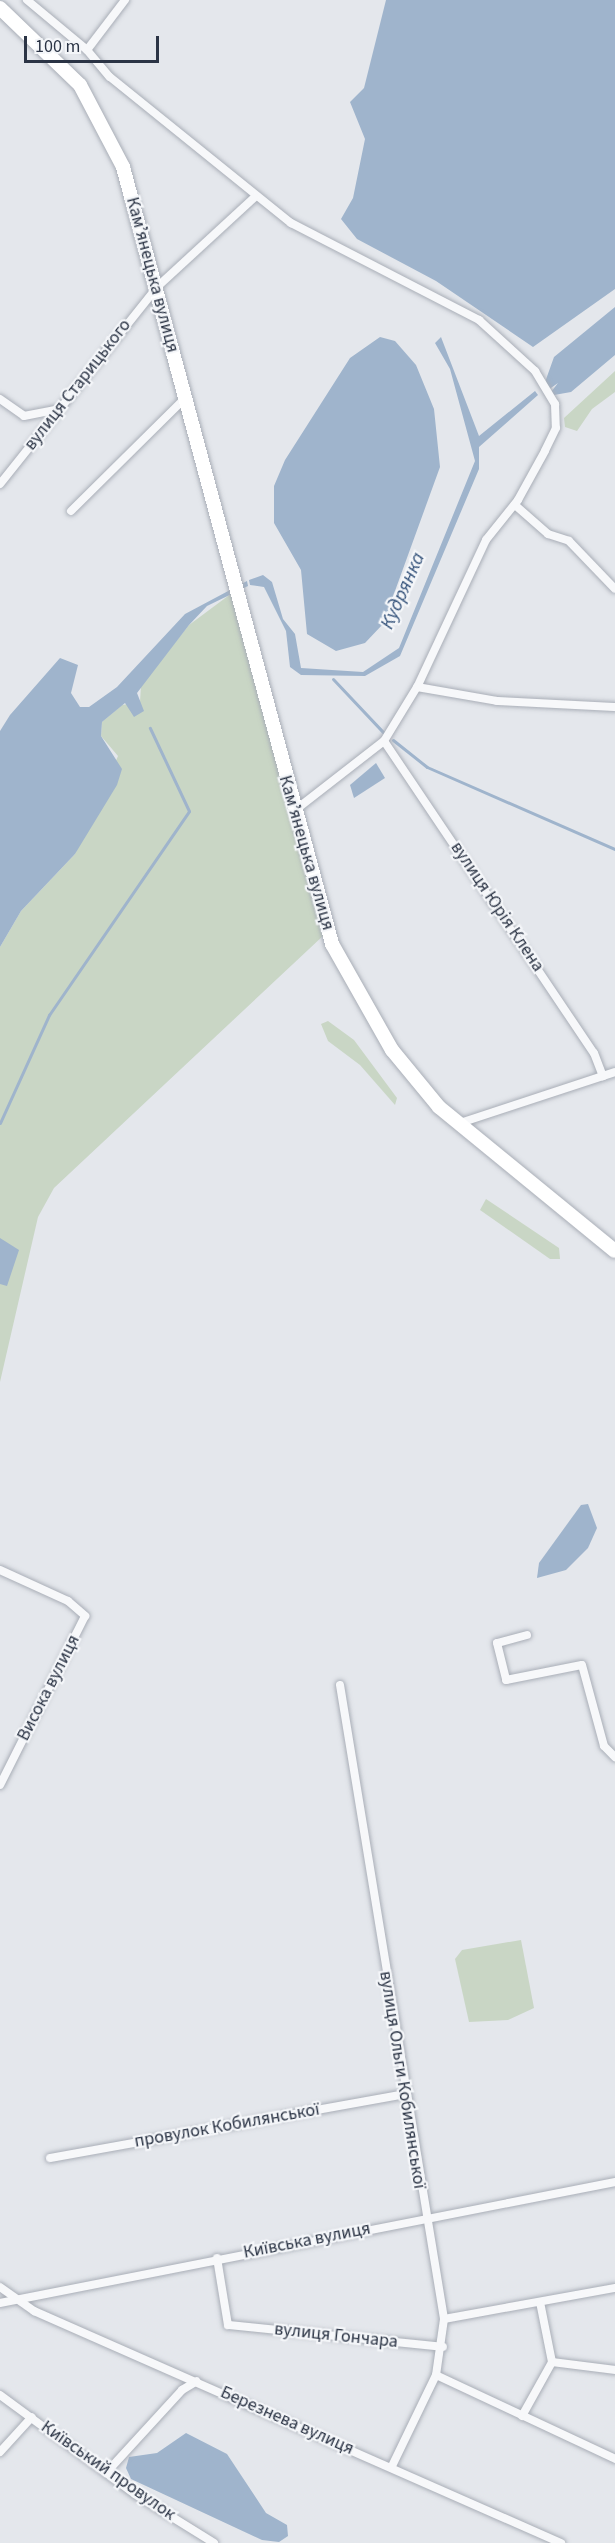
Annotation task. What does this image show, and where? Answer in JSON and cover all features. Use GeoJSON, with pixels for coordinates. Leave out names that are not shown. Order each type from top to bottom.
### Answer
{"type":"FeatureCollection","features":[{"type":"Feature","properties":{"kind":"main road","name":"Камʼянецька вулиця"},"geometry":{"type":"LineString","coordinates":[[0,8],[57,56],[104,123],[123,167],[157,287],[328,934],[350,978],[392,1050],[457,1124],[615,1251]]}},
{"type":"Feature","properties":{"kind":"street"},"geometry":{"type":"LineString","coordinates":[[27,0],[87,50],[110,77],[255,197],[336,248],[425,288],[479,320],[513,347],[552,399],[556,428],[515,505],[486,540],[417,687],[384,741],[294,812]]}},
{"type":"Feature","properties":{"kind":"street"},"geometry":{"type":"LineString","coordinates":[[87,50],[125,0]]}},
{"type":"Feature","properties":{"kind":"street","name":"вулиця Старицького"},"geometry":{"type":"LineString","coordinates":[[0,484],[55,410],[157,287],[255,197]]}},
{"type":"Feature","properties":{"kind":"street"},"geometry":{"type":"LineString","coordinates":[[71,510],[185,398]]}},
{"type":"Feature","properties":{"kind":"street"},"geometry":{"type":"LineString","coordinates":[[0,399],[24,416],[55,410]]}},
{"type":"Feature","properties":{"kind":"street"},"geometry":{"type":"LineString","coordinates":[[515,505],[548,534],[569,542],[615,589]]}},
{"type":"Feature","properties":{"kind":"street"},"geometry":{"type":"LineString","coordinates":[[417,687],[497,701],[615,707]]}},
{"type":"Feature","properties":{"kind":"street","name":"вулиця Юрія Клена"},"geometry":{"type":"LineString","coordinates":[[384,741],[594,1053],[603,1076]]}},
{"type":"Feature","properties":{"kind":"street"},"geometry":{"type":"LineString","coordinates":[[457,1124],[615,1072]]}},
{"type":"Feature","properties":{"kind":"street","name":"Висока вулиця"},"geometry":{"type":"LineString","coordinates":[[0,1570],[68,1601],[85,1616],[0,1785]]}},
{"type":"Feature","properties":{"kind":"street"},"geometry":{"type":"LineString","coordinates":[[527,1635],[497,1643],[506,1680],[582,1665],[604,1746],[614,1758]]}},
{"type":"Feature","properties":{"kind":"street","name":"вулиця Ольги Кобилянської"},"geometry":{"type":"LineString","coordinates":[[340,1685],[424,2218],[444,2319],[443,2347],[436,2375],[392,2466]]}},
{"type":"Feature","properties":{"kind":"street","name":"провулок Кобилянської"},"geometry":{"type":"LineString","coordinates":[[50,2158],[404,2094]]}},
{"type":"Feature","properties":{"kind":"street","name":"Київська вулиця"},"geometry":{"type":"LineString","coordinates":[[0,2303],[14,2298],[615,2182]]}},
{"type":"Feature","properties":{"kind":"street","name":"вулиця Гончара"},"geometry":{"type":"LineString","coordinates":[[218,2258],[228,2325],[443,2347]]}},
{"type":"Feature","properties":{"kind":"street"},"geometry":{"type":"LineString","coordinates":[[0,2287],[14,2298]]}},
{"type":"Feature","properties":{"kind":"street"},"geometry":{"type":"LineString","coordinates":[[444,2319],[615,2288]]}},
{"type":"Feature","properties":{"kind":"street","name":"Березнева вулиця"},"geometry":{"type":"LineString","coordinates":[[14,2298],[561,2543]]}},
{"type":"Feature","properties":{"kind":"street"},"geometry":{"type":"LineString","coordinates":[[522,2416],[552,2362],[540,2302]]}},
{"type":"Feature","properties":{"kind":"street"},"geometry":{"type":"LineString","coordinates":[[552,2362],[615,2370]]}},
{"type":"Feature","properties":{"kind":"street"},"geometry":{"type":"LineString","coordinates":[[436,2375],[615,2459]]}},
{"type":"Feature","properties":{"kind":"street"},"geometry":{"type":"LineString","coordinates":[[106,2473],[182,2391],[197,2381]]}},
{"type":"Feature","properties":{"kind":"street","name":"Київський провулок"},"geometry":{"type":"LineString","coordinates":[[0,2395],[106,2473],[214,2543]]}},
{"type":"Feature","properties":{"kind":"street","name":"Київський провулок"},"geometry":{"type":"LineString","coordinates":[[0,2452],[32,2417]]}},
{"type":"Feature","properties":{"kind":"green space"},"geometry":{"type":"Polygon","coordinates":[[[615,371],[615,392],[592,409],[577,431],[565,427],[564,418],[615,371]]]}},
{"type":"Feature","properties":{"kind":"green space"},"geometry":{"type":"Polygon","coordinates":[[[232,593],[324,935],[54,1188],[38,1217],[0,1382],[0,947],[21,911],[75,854],[118,756],[101,736],[102,722],[122,705],[140,702],[141,685],[189,625],[232,593]]]}},
{"type":"Feature","properties":{"kind":"green space"},"geometry":{"type":"Polygon","coordinates":[[[328,1021],[354,1040],[397,1098],[395,1105],[360,1065],[328,1041],[321,1024],[328,1021]]]}},
{"type":"Feature","properties":{"kind":"green space"},"geometry":{"type":"Polygon","coordinates":[[[486,1199],[559,1248],[560,1259],[550,1259],[480,1210],[486,1199]]]}},
{"type":"Feature","properties":{"kind":"green space"},"geometry":{"type":"Polygon","coordinates":[[[521,1940],[534,2008],[508,2020],[469,2022],[455,1959],[462,1950],[521,1940]]]}},
{"type":"Feature","properties":{"kind":"water"},"geometry":{"type":"Polygon","coordinates":[[[386,0],[615,0],[615,289],[533,347],[436,281],[357,239],[341,219],[353,198],[365,139],[350,102],[364,88],[386,0]]]}},
{"type":"Feature","properties":{"kind":"water"},"geometry":{"type":"Polygon","coordinates":[[[615,307],[615,355],[571,392],[554,395],[551,392],[558,383],[548,390],[544,385],[554,357],[615,307]]]}},
{"type":"Feature","properties":{"kind":"water"},"geometry":{"type":"Polygon","coordinates":[[[380,337],[395,341],[416,365],[434,409],[440,467],[383,624],[365,643],[336,651],[307,634],[301,570],[274,523],[274,486],[285,460],[350,358],[380,337]]]}},
{"type":"Feature","properties":{"kind":"water"},"geometry":{"type":"Polygon","coordinates":[[[441,337],[479,436],[535,391],[538,395],[479,447],[479,469],[400,656],[365,676],[301,675],[290,667],[286,631],[264,587],[250,585],[249,580],[263,575],[272,582],[283,619],[295,634],[301,668],[363,672],[399,648],[475,461],[450,369],[435,343],[441,337]]]}},
{"type":"Feature","properties":{"kind":"water"},"geometry":{"type":"Polygon","coordinates":[[[247,581],[248,586],[207,606],[189,625],[137,693],[144,711],[134,717],[125,703],[102,722],[101,736],[122,769],[117,785],[75,854],[21,911],[0,947],[0,731],[10,715],[60,658],[78,665],[71,693],[80,707],[89,707],[117,687],[185,614],[247,581]]]}},
{"type":"Feature","properties":{"kind":"water"},"geometry":{"type":"Polygon","coordinates":[[[376,763],[385,778],[354,798],[350,785],[376,763]]]}},
{"type":"Feature","properties":{"kind":"water"},"geometry":{"type":"Polygon","coordinates":[[[0,1238],[19,1250],[7,1286],[0,1284],[0,1238]]]}},
{"type":"Feature","properties":{"kind":"water"},"geometry":{"type":"Polygon","coordinates":[[[588,1504],[597,1528],[588,1548],[566,1570],[537,1578],[539,1563],[581,1505],[588,1504]]]}},
{"type":"Feature","properties":{"kind":"water"},"geometry":{"type":"Polygon","coordinates":[[[186,2433],[227,2454],[266,2513],[287,2525],[288,2536],[279,2542],[262,2540],[131,2479],[126,2468],[129,2457],[157,2453],[186,2433]]]}},
{"type":"Feature","properties":{"kind":"waterway"},"geometry":{"type":"LineString","coordinates":[[333,679],[383,732]]}},
{"type":"Feature","properties":{"kind":"waterway"},"geometry":{"type":"LineString","coordinates":[[0,1123],[49,1015],[189,811],[150,728]]}},
{"type":"Feature","properties":{"kind":"waterway"},"geometry":{"type":"LineString","coordinates":[[393,740],[427,767],[615,849]]}},
{"type":"Feature","properties":{"kind":"water label","name":"Кудрянка"},"geometry":{"type":"Point","coordinates":[403,591]}}]}
